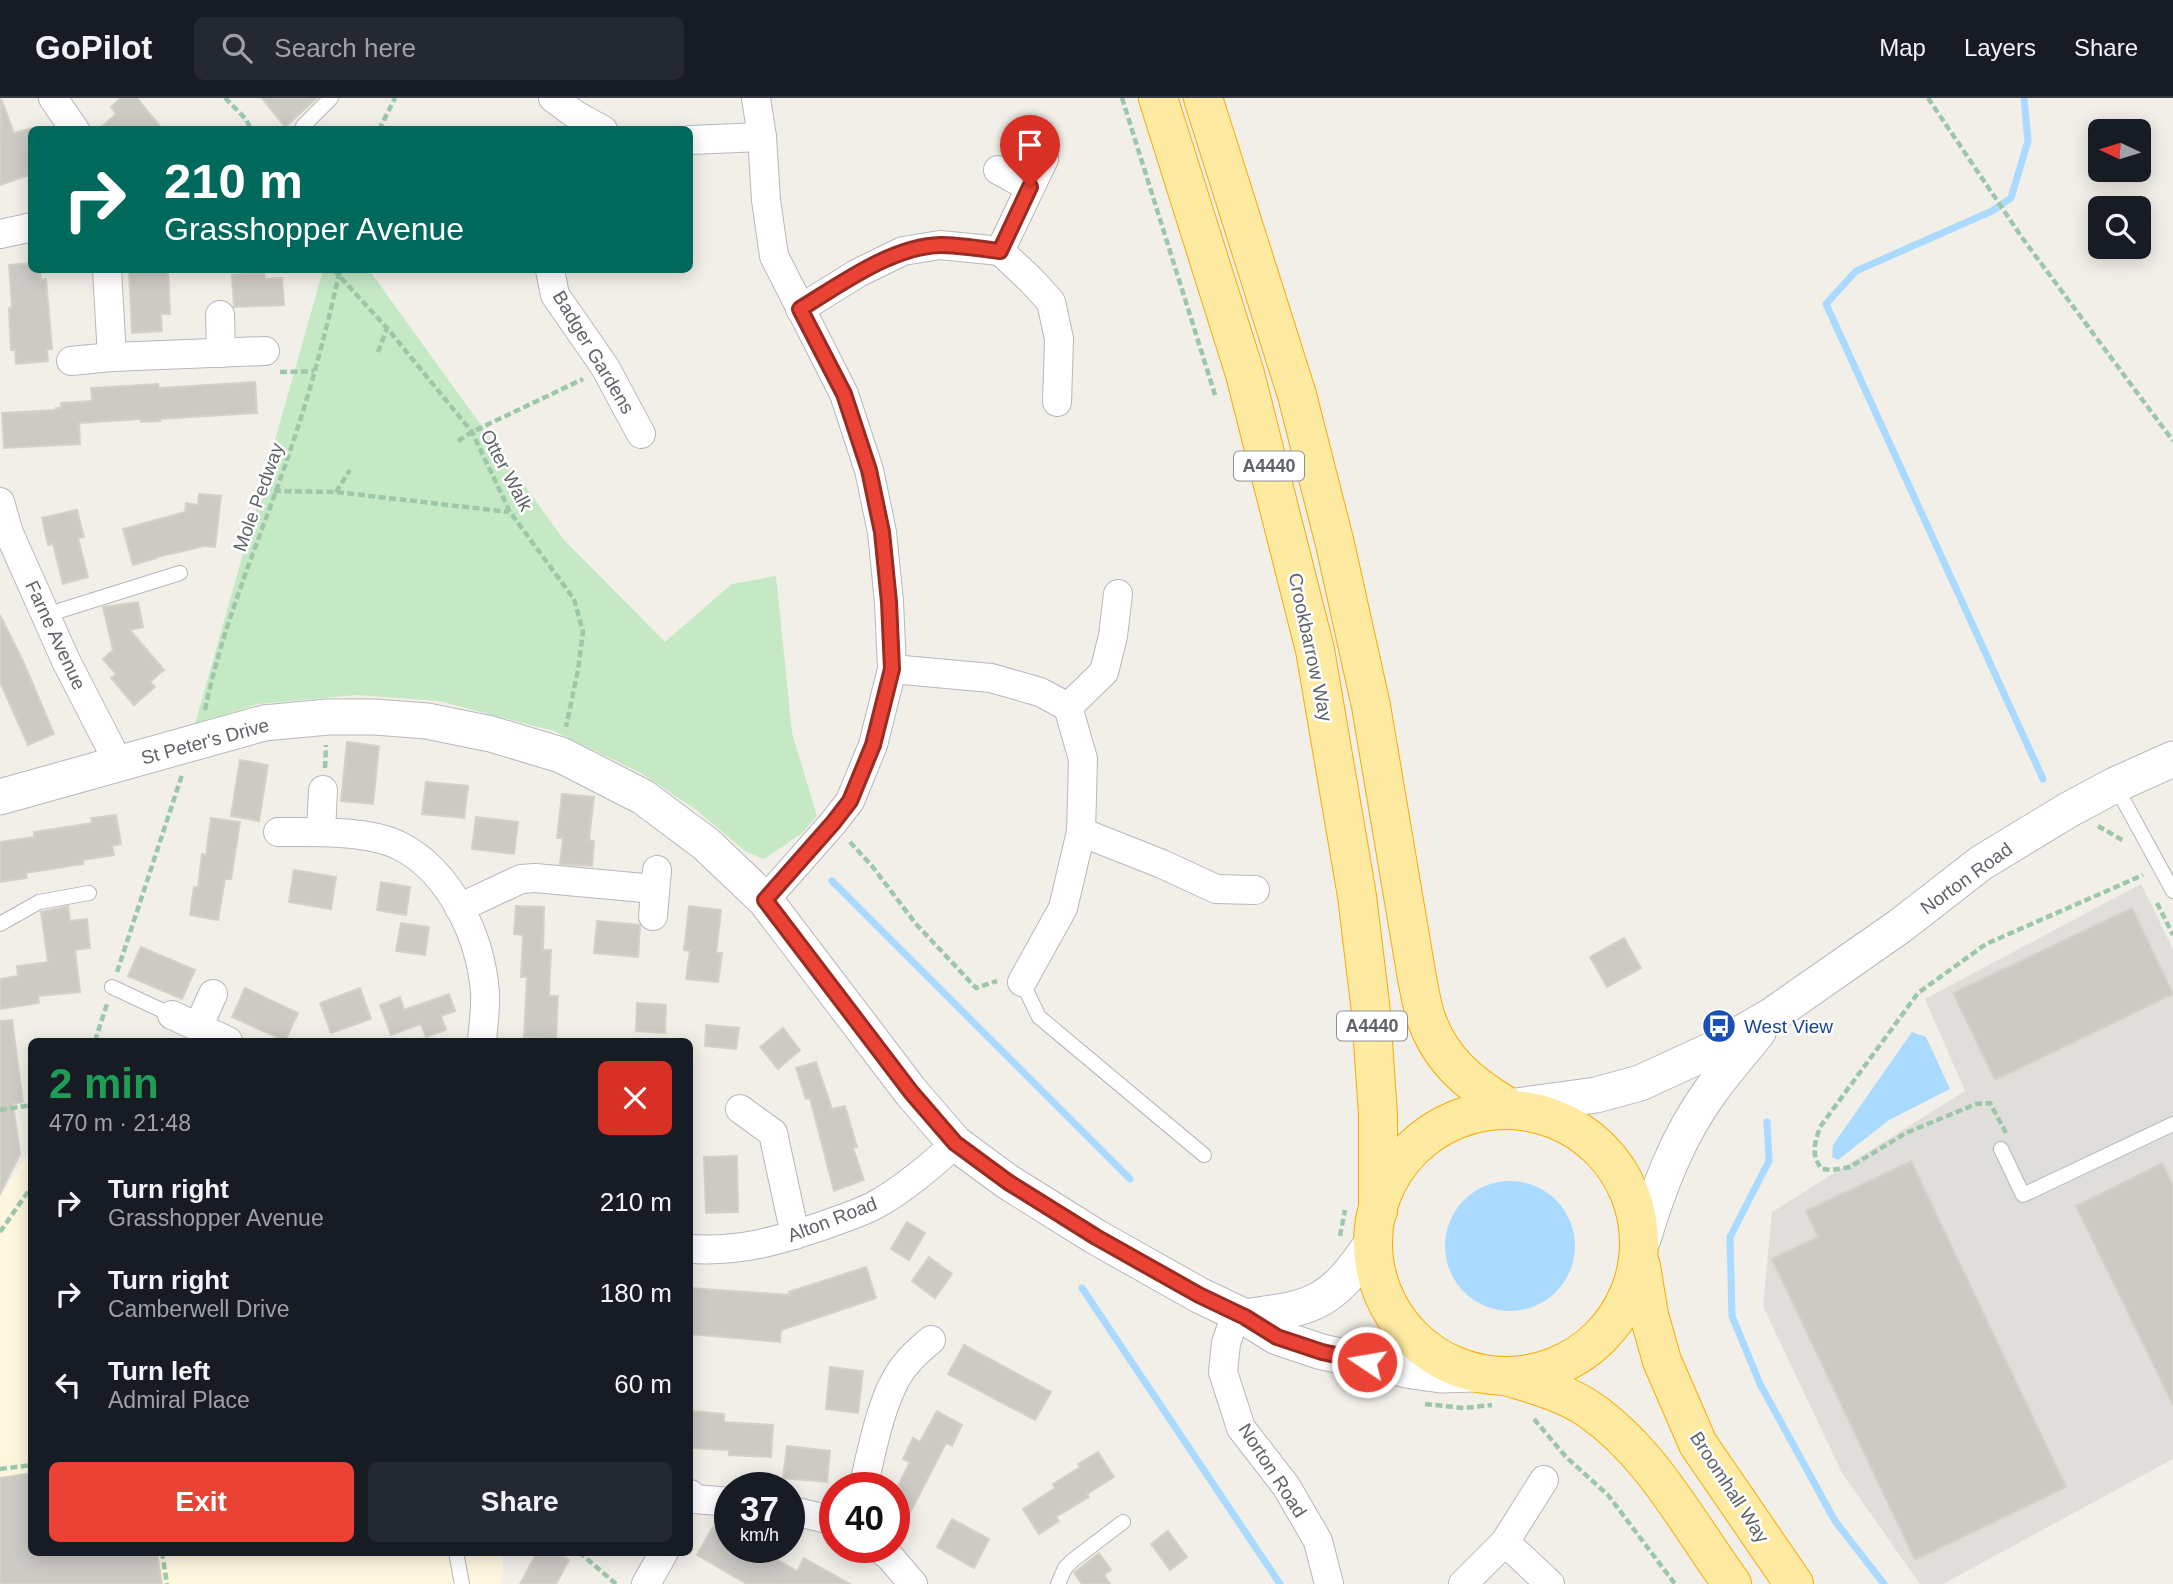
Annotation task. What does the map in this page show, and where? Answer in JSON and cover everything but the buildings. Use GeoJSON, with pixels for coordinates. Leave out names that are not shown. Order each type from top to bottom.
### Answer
{"type":"FeatureCollection","features":[{"type":"Feature","properties":{"kind":"highway","name":"Crookbarrow Way"},"geometry":{"type":"LineString","coordinates":[[1158,98],[1245,374],[1315,650],[1357,896],[1371,1012],[1378,1115],[1359,1224],[1390,1313],[1410,1338],[1436,1357],[1490,1375]]}},
{"type":"Feature","properties":{"kind":"highway","name":"A4440"},"geometry":{"type":"LineString","coordinates":[[1203,98],[1297,395],[1335,544],[1371,706],[1417,978],[1427,1022],[1448,1060],[1475,1086],[1511,1106]]}},
{"type":"Feature","properties":{"kind":"highway"},"geometry":{"type":"LineString","coordinates":[[1359,1224],[1417,1146],[1442,1126],[1472,1111],[1511,1106]]}},
{"type":"Feature","properties":{"kind":"highway","name":"Broomhall Way"},"geometry":{"type":"LineString","coordinates":[[1511,1106],[1545,1116],[1603,1152],[1627,1185],[1637,1205],[1649,1315],[1662,1361],[1698,1444],[1794,1584]]}},
{"type":"Feature","properties":{"kind":"highway"},"geometry":{"type":"LineString","coordinates":[[1490,1375],[1563,1360],[1603,1334],[1622,1311],[1642,1252]]}},
{"type":"Feature","properties":{"kind":"highway"},"geometry":{"type":"LineString","coordinates":[[1490,1375],[1546,1388],[1590,1410],[1622,1437],[1656,1473],[1732,1584]]}},
{"type":"Feature","properties":{"kind":"street"},"geometry":{"type":"LineString","coordinates":[[53,98],[72,126]]}},
{"type":"Feature","properties":{"kind":"street"},"geometry":{"type":"LineString","coordinates":[[553,98],[596,126]]}},
{"type":"Feature","properties":{"kind":"street"},"geometry":{"type":"LineString","coordinates":[[756,98],[774,256],[844,394],[869,470],[882,532],[892,669],[873,745],[850,801],[765,900]]}},
{"type":"Feature","properties":{"kind":"street"},"geometry":{"type":"LineString","coordinates":[[693,139],[762,137]]}},
{"type":"Feature","properties":{"kind":"street"},"geometry":{"type":"LineString","coordinates":[[1000,251],[1044,159]]}},
{"type":"Feature","properties":{"kind":"street"},"geometry":{"type":"LineString","coordinates":[[998,170],[1030,187]]}},
{"type":"Feature","properties":{"kind":"street"},"geometry":{"type":"LineString","coordinates":[[0,234],[28,228]]}},
{"type":"Feature","properties":{"kind":"street"},"geometry":{"type":"LineString","coordinates":[[800,309],[859,273],[904,251],[940,245],[1000,251],[1051,302],[1059,339],[1057,402]]}},
{"type":"Feature","properties":{"kind":"street"},"geometry":{"type":"LineString","coordinates":[[107,273],[111,358]]}},
{"type":"Feature","properties":{"kind":"street","name":"Badger Gardens"},"geometry":{"type":"LineString","coordinates":[[551,273],[555,295],[605,367],[641,434]]}},
{"type":"Feature","properties":{"kind":"street"},"geometry":{"type":"LineString","coordinates":[[220,315],[221,353]]}},
{"type":"Feature","properties":{"kind":"street"},"geometry":{"type":"LineString","coordinates":[[71,361],[265,351]]}},
{"type":"Feature","properties":{"kind":"street","name":"Farne Avenue"},"geometry":{"type":"LineString","coordinates":[[0,502],[9,533],[65,661],[119,764]]}},
{"type":"Feature","properties":{"kind":"street"},"geometry":{"type":"LineString","coordinates":[[1068,707],[1104,672],[1113,636],[1118,594]]}},
{"type":"Feature","properties":{"kind":"street"},"geometry":{"type":"LineString","coordinates":[[892,669],[991,678],[1040,692],[1068,707],[1083,759],[1081,832],[1063,908],[1022,982]]}},
{"type":"Feature","properties":{"kind":"street","name":"St Peter's Drive"},"geometry":{"type":"LineString","coordinates":[[0,797],[264,723],[328,717],[427,721],[491,734],[561,755],[643,797],[706,844],[765,900],[911,1092],[955,1143],[1008,1182],[1096,1237],[1277,1337],[1322,1352],[1441,1375],[1490,1375]]}},
{"type":"Feature","properties":{"kind":"street","name":"Norton Road"},"geometry":{"type":"LineString","coordinates":[[1511,1106],[1596,1095],[1640,1083],[1714,1049],[1772,1016],[1900,926],[1981,863],[2070,809],[2173,759]]}},
{"type":"Feature","properties":{"kind":"street"},"geometry":{"type":"LineString","coordinates":[[321,832],[323,790]]}},
{"type":"Feature","properties":{"kind":"street"},"geometry":{"type":"LineString","coordinates":[[278,832],[321,832],[377,838],[400,846],[439,878],[459,908],[477,949],[485,994],[482,1038]]}},
{"type":"Feature","properties":{"kind":"street"},"geometry":{"type":"LineString","coordinates":[[1081,832],[1216,889],[1255,890]]}},
{"type":"Feature","properties":{"kind":"street"},"geometry":{"type":"LineString","coordinates":[[459,908],[521,879],[535,878],[655,891]]}},
{"type":"Feature","properties":{"kind":"street"},"geometry":{"type":"LineString","coordinates":[[198,1027],[213,994]]}},
{"type":"Feature","properties":{"kind":"street"},"geometry":{"type":"LineString","coordinates":[[172,1015],[222,1038]]}},
{"type":"Feature","properties":{"kind":"street","name":"Norton Road"},"geometry":{"type":"LineString","coordinates":[[1642,1252],[1659,1185],[1683,1136],[1709,1093],[1772,1016]]}},
{"type":"Feature","properties":{"kind":"street"},"geometry":{"type":"LineString","coordinates":[[740,1109],[773,1133],[795,1235]]}},
{"type":"Feature","properties":{"kind":"street","name":"Alton Road"},"geometry":{"type":"LineString","coordinates":[[693,1250],[738,1249],[795,1235],[874,1206],[920,1173],[955,1143]]}},
{"type":"Feature","properties":{"kind":"street"},"geometry":{"type":"LineString","coordinates":[[1241,1315],[1295,1308],[1321,1299],[1349,1275],[1359,1224]]}},
{"type":"Feature","properties":{"kind":"street","name":"Norton Road"},"geometry":{"type":"LineString","coordinates":[[1241,1315],[1226,1343],[1223,1372],[1241,1428],[1286,1486],[1318,1541],[1329,1584]]}},
{"type":"Feature","properties":{"kind":"street"},"geometry":{"type":"LineString","coordinates":[[867,1472],[878,1426],[891,1391],[905,1364],[931,1340]]}},
{"type":"Feature","properties":{"kind":"street"},"geometry":{"type":"LineString","coordinates":[[1463,1584],[1505,1542],[1544,1480]]}},
{"type":"Feature","properties":{"kind":"street"},"geometry":{"type":"LineString","coordinates":[[693,1500],[714,1501]]}},
{"type":"Feature","properties":{"kind":"street"},"geometry":{"type":"LineString","coordinates":[[1505,1542],[1550,1584]]}},
{"type":"Feature","properties":{"kind":"street"},"geometry":{"type":"LineString","coordinates":[[646,1584],[662,1556]]}},
{"type":"Feature","properties":{"kind":"street"},"geometry":{"type":"LineString","coordinates":[[895,1563],[913,1584]]}},
{"type":"Feature","properties":{"kind":"lane"},"geometry":{"type":"LineString","coordinates":[[303,126],[331,98]]}},
{"type":"Feature","properties":{"kind":"lane"},"geometry":{"type":"LineString","coordinates":[[46,615],[180,573]]}},
{"type":"Feature","properties":{"kind":"lane"},"geometry":{"type":"LineString","coordinates":[[2115,785],[2173,891]]}},
{"type":"Feature","properties":{"kind":"lane"},"geometry":{"type":"LineString","coordinates":[[0,924],[39,902],[89,894]]}},
{"type":"Feature","properties":{"kind":"lane"},"geometry":{"type":"LineString","coordinates":[[1022,982],[1039,1017],[1203,1155]]}},
{"type":"Feature","properties":{"kind":"lane"},"geometry":{"type":"LineString","coordinates":[[112,986],[172,1015]]}},
{"type":"Feature","properties":{"kind":"lane"},"geometry":{"type":"LineString","coordinates":[[2006,1145],[2023,1195],[2173,1124]]}},
{"type":"Feature","properties":{"kind":"lane"},"geometry":{"type":"LineString","coordinates":[[1058,1584],[1065,1568],[1073,1560],[1124,1522]]}},
{"type":"Feature","properties":{"kind":"lane"},"geometry":{"type":"LineString","coordinates":[[457,1556],[462,1584]]}},
{"type":"Feature","properties":{"kind":"path"},"geometry":{"type":"LineString","coordinates":[[225,98],[246,118],[249,126]]}},
{"type":"Feature","properties":{"kind":"path"},"geometry":{"type":"LineString","coordinates":[[381,126],[395,98]]}},
{"type":"Feature","properties":{"kind":"path"},"geometry":{"type":"LineString","coordinates":[[1122,98],[1218,402]]}},
{"type":"Feature","properties":{"kind":"path"},"geometry":{"type":"LineString","coordinates":[[1928,98],[2023,239],[2173,441]]}},
{"type":"Feature","properties":{"kind":"path","name":"Otter Walk"},"geometry":{"type":"LineString","coordinates":[[339,273],[471,432],[510,512],[574,599],[583,632],[561,755]]}},
{"type":"Feature","properties":{"kind":"path","name":"Mole Pedway"},"geometry":{"type":"LineString","coordinates":[[204,715],[225,629],[296,431],[339,273]]}},
{"type":"Feature","properties":{"kind":"path"},"geometry":{"type":"LineString","coordinates":[[378,352],[387,328]]}},
{"type":"Feature","properties":{"kind":"path"},"geometry":{"type":"LineString","coordinates":[[458,441],[471,432],[605,367]]}},
{"type":"Feature","properties":{"kind":"path"},"geometry":{"type":"LineString","coordinates":[[336,492],[350,470]]}},
{"type":"Feature","properties":{"kind":"path"},"geometry":{"type":"LineString","coordinates":[[274,491],[336,492],[510,512]]}},
{"type":"Feature","properties":{"kind":"path"},"geometry":{"type":"LineString","coordinates":[[323,790],[327,734]]}},
{"type":"Feature","properties":{"kind":"path"},"geometry":{"type":"LineString","coordinates":[[96,1038],[186,766]]}},
{"type":"Feature","properties":{"kind":"path"},"geometry":{"type":"LineString","coordinates":[[2070,809],[2131,845]]}},
{"type":"Feature","properties":{"kind":"path"},"geometry":{"type":"LineString","coordinates":[[833,823],[872,866],[916,924],[976,988],[995,981],[1022,982]]}},
{"type":"Feature","properties":{"kind":"path"},"geometry":{"type":"LineString","coordinates":[[2006,1145],[1990,1103],[1976,1104],[1906,1133],[1850,1167],[1822,1169],[1815,1161],[1813,1149],[1820,1127],[1918,993],[1986,944],[2143,875],[2139,865]]}},
{"type":"Feature","properties":{"kind":"path"},"geometry":{"type":"LineString","coordinates":[[2155,899],[2173,935]]}},
{"type":"Feature","properties":{"kind":"path"},"geometry":{"type":"LineString","coordinates":[[0,1110],[28,1106]]}},
{"type":"Feature","properties":{"kind":"path"},"geometry":{"type":"LineString","coordinates":[[0,1231],[28,1192]]}},
{"type":"Feature","properties":{"kind":"path"},"geometry":{"type":"LineString","coordinates":[[1566,1457],[1608,1495],[1675,1584]]}},
{"type":"Feature","properties":{"kind":"path"},"geometry":{"type":"LineString","coordinates":[[0,1469],[28,1466]]}},
{"type":"Feature","properties":{"kind":"path"},"geometry":{"type":"LineString","coordinates":[[163,1556],[167,1584]]}},
{"type":"Feature","properties":{"kind":"path"},"geometry":{"type":"LineString","coordinates":[[584,1556],[616,1584]]}},
{"type":"Feature","properties":{"kind":"shaded area"},"geometry":{"type":"Polygon","coordinates":[[[2141,884],[2173,949],[2173,1459],[1943,1584],[1920,1584],[1842,1473],[1763,1306],[1772,1212],[1965,1091],[1925,999],[2141,884]]]}},
{"type":"Feature","properties":{"kind":"shaded area"},"geometry":{"type":"Polygon","coordinates":[[[28,1153],[28,1556],[503,1556],[502,1584],[0,1584],[0,1198],[28,1153]]]}},
{"type":"Feature","properties":{"kind":"green space"},"geometry":{"type":"Polygon","coordinates":[[[322,273],[371,273],[564,540],[665,642],[732,584],[776,576],[792,733],[817,816],[801,834],[764,859],[745,851],[695,809],[641,773],[554,731],[439,701],[357,695],[258,704],[195,724],[322,273]]]}},
{"type":"Feature","properties":{"kind":"water"},"geometry":{"type":"Polygon","coordinates":[[[1912,1032],[1926,1037],[1950,1089],[1889,1120],[1838,1160],[1832,1157],[1833,1145],[1912,1032]]]}},
{"type":"Feature","properties":{"kind":"water"},"geometry":{"type":"Polygon","coordinates":[[[1510,1181],[1535,1186],[1556,1200],[1570,1221],[1575,1246],[1570,1271],[1556,1292],[1535,1306],[1510,1311],[1485,1306],[1464,1292],[1450,1271],[1445,1246],[1450,1221],[1464,1200],[1485,1186],[1510,1181]]]}},
{"type":"Feature","properties":{"kind":"waterway"},"geometry":{"type":"LineString","coordinates":[[2024,98],[2028,141],[2011,198],[1992,211],[1856,271],[1826,304],[2043,779]]}},
{"type":"Feature","properties":{"kind":"waterway"},"geometry":{"type":"LineString","coordinates":[[832,881],[1130,1179]]}},
{"type":"Feature","properties":{"kind":"waterway"},"geometry":{"type":"LineString","coordinates":[[1767,1122],[1769,1161],[1730,1237],[1732,1316],[1760,1384],[1835,1521],[1884,1584]]}},
{"type":"Feature","properties":{"kind":"waterway"},"geometry":{"type":"LineString","coordinates":[[1082,1288],[1280,1584]]}},
{"type":"Feature","properties":{"kind":"place","name":"West View"},"geometry":{"type":"Point","coordinates":[1719,1026]}},
{"type":"Feature","properties":{"kind":"route"},"geometry":{"type":"LineString","coordinates":[[1030,187],[1000,251],[940,245],[904,251],[859,273],[800,309],[844,394],[869,470],[882,532],[892,669],[873,745],[850,801],[765,900],[911,1092],[955,1143],[1008,1182],[1096,1237],[1277,1337],[1322,1352],[1367,1362]]}}]}
